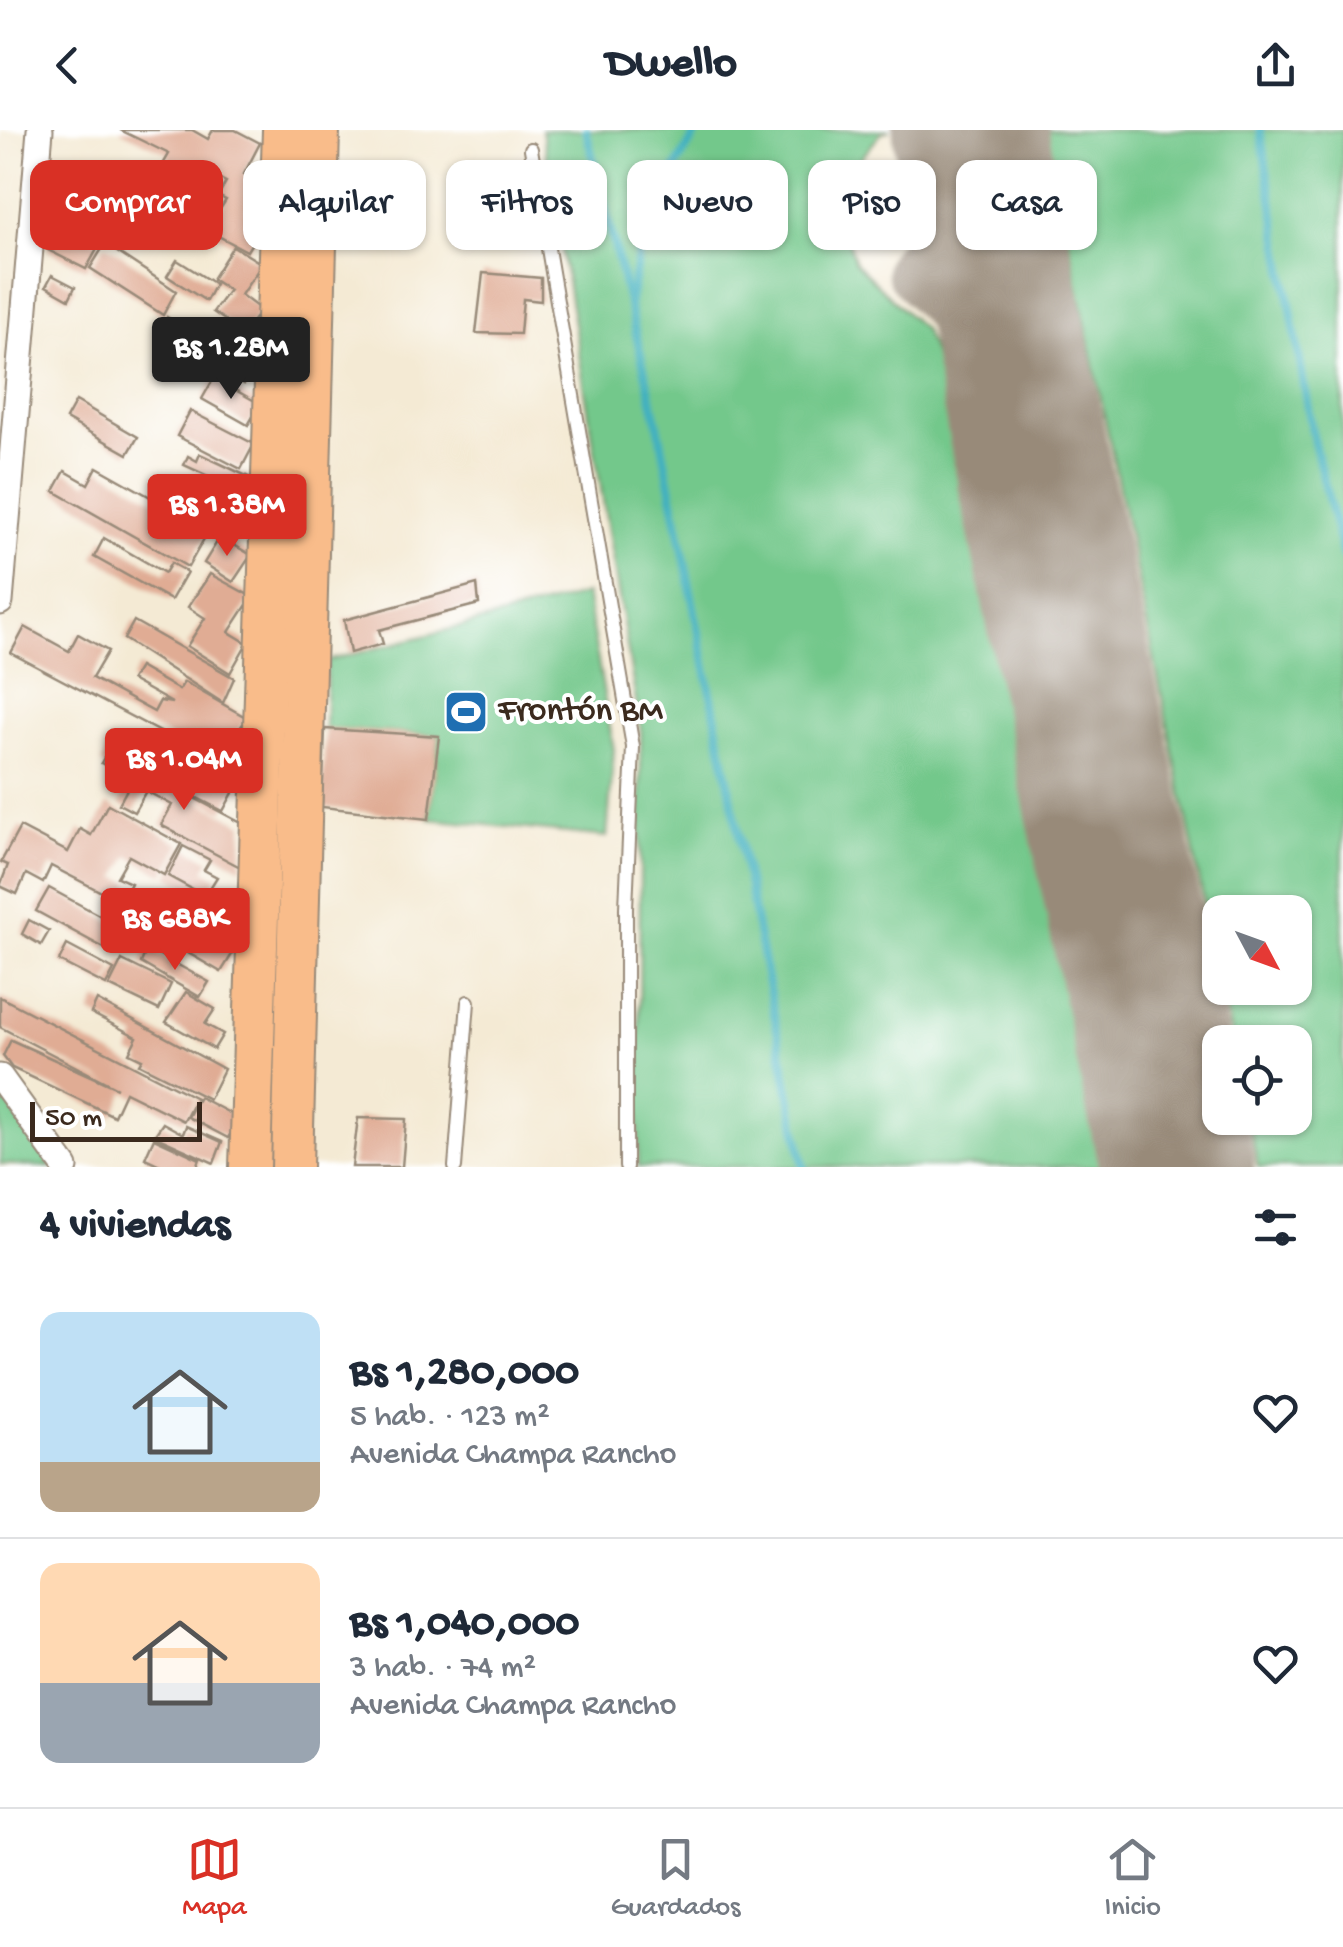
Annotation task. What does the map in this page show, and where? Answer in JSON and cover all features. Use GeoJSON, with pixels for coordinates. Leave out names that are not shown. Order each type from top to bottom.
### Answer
{"type":"FeatureCollection","features":[{"type":"Feature","properties":{"kind":"main road"},"geometry":{"type":"LineString","coordinates":[[250,1167],[277,909],[293,358],[283,130]]}},
{"type":"Feature","properties":{"kind":"main road"},"geometry":{"type":"LineString","coordinates":[[293,358],[319,130]]}},
{"type":"Feature","properties":{"kind":"main road"},"geometry":{"type":"LineString","coordinates":[[277,909],[292,1167]]}},
{"type":"Feature","properties":{"kind":"street"},"geometry":{"type":"LineString","coordinates":[[0,602],[40,130]]}},
{"type":"Feature","properties":{"kind":"street"},"geometry":{"type":"LineString","coordinates":[[0,1077],[65,1167]]}},
{"type":"Feature","properties":{"kind":"lane"},"geometry":{"type":"LineString","coordinates":[[531,149],[633,747],[626,908],[626,1167]]}},
{"type":"Feature","properties":{"kind":"lane"},"geometry":{"type":"LineString","coordinates":[[454,1167],[468,1002]]}},
{"type":"Feature","properties":{"kind":"green space"},"geometry":{"type":"Polygon","coordinates":[[[542,130],[890,130],[882,132],[860,160],[808,160],[808,250],[851,250],[855,263],[924,330],[936,361],[1102,1167],[638,1167],[641,732],[562,250],[607,250],[607,160],[547,160],[542,130]]]}},
{"type":"Feature","properties":{"kind":"green space"},"geometry":{"type":"Polygon","coordinates":[[[1046,130],[1343,130],[1343,1167],[1258,1167],[1251,1135],[1312,1135],[1312,1025],[1229,1025],[1225,1005],[1312,1005],[1312,895],[1202,895],[1071,250],[1097,250],[1097,160],[1052,160],[1046,130]]]}},
{"type":"Feature","properties":{"kind":"green space","name":"Frontón BM"},"geometry":{"type":"Polygon","coordinates":[[[586,594],[614,750],[607,837],[429,819],[439,736],[325,729],[327,661],[586,594]]]}},
{"type":"Feature","properties":{"kind":"green space"},"geometry":{"type":"Polygon","coordinates":[[[0,1092],[52,1167],[0,1164],[0,1092]]]}},
{"type":"Feature","properties":{"kind":"building"},"geometry":{"type":"Polygon","coordinates":[[[120,130],[192,130],[208,139],[213,130],[235,130],[260,143],[251,160],[243,160],[243,249],[223,238],[223,160],[166,160],[169,154],[120,130]]]}},
{"type":"Feature","properties":{"kind":"building"},"geometry":{"type":"Polygon","coordinates":[[[233,246],[262,264],[241,295],[261,310],[244,333],[213,312],[229,290],[212,279],[233,246]]]}},
{"type":"Feature","properties":{"kind":"building"},"geometry":{"type":"Polygon","coordinates":[[[48,250],[97,250],[86,269],[48,250]]]}},
{"type":"Feature","properties":{"kind":"building"},"geometry":{"type":"Polygon","coordinates":[[[101,250],[114,250],[176,291],[163,315],[90,268],[101,250]]]}},
{"type":"Feature","properties":{"kind":"building"},"geometry":{"type":"Polygon","coordinates":[[[177,260],[215,284],[206,301],[167,276],[177,260]]]}},
{"type":"Feature","properties":{"kind":"building"},"geometry":{"type":"Polygon","coordinates":[[[483,273],[541,278],[541,301],[523,299],[520,334],[476,333],[483,273]]]}},
{"type":"Feature","properties":{"kind":"building"},"geometry":{"type":"Polygon","coordinates":[[[52,275],[75,287],[69,299],[46,286],[52,275]]]}},
{"type":"Feature","properties":{"kind":"building"},"geometry":{"type":"Polygon","coordinates":[[[167,317],[253,365],[244,384],[157,335],[167,317]]]}},
{"type":"Feature","properties":{"kind":"building"},"geometry":{"type":"Polygon","coordinates":[[[214,378],[260,404],[248,425],[202,399],[214,378]]]}},
{"type":"Feature","properties":{"kind":"building"},"geometry":{"type":"Polygon","coordinates":[[[76,401],[138,437],[128,454],[66,419],[76,401]]]}},
{"type":"Feature","properties":{"kind":"building"},"geometry":{"type":"Polygon","coordinates":[[[190,411],[254,444],[241,469],[177,436],[190,411]]]}},
{"type":"Feature","properties":{"kind":"building"},"geometry":{"type":"Polygon","coordinates":[[[200,454],[255,480],[249,495],[184,465],[188,456],[197,461],[200,454]]]}},
{"type":"Feature","properties":{"kind":"building"},"geometry":{"type":"Polygon","coordinates":[[[97,467],[209,530],[188,567],[54,491],[65,471],[88,484],[97,467]]]}},
{"type":"Feature","properties":{"kind":"building"},"geometry":{"type":"Polygon","coordinates":[[[210,483],[249,502],[233,536],[194,516],[210,483]]]}},
{"type":"Feature","properties":{"kind":"building"},"geometry":{"type":"Polygon","coordinates":[[[220,537],[251,555],[233,582],[204,563],[220,537]]]}},
{"type":"Feature","properties":{"kind":"building"},"geometry":{"type":"Polygon","coordinates":[[[104,538],[165,573],[171,563],[187,572],[171,600],[94,557],[104,538]]]}},
{"type":"Feature","properties":{"kind":"building"},"geometry":{"type":"Polygon","coordinates":[[[210,574],[252,597],[229,632],[247,643],[230,673],[187,646],[205,618],[188,607],[210,574]]]}},
{"type":"Feature","properties":{"kind":"building"},"geometry":{"type":"Polygon","coordinates":[[[477,584],[479,604],[379,630],[383,644],[350,653],[344,620],[477,584]]]}},
{"type":"Feature","properties":{"kind":"building"},"geometry":{"type":"Polygon","coordinates":[[[134,621],[234,678],[223,703],[124,639],[134,621]]]}},
{"type":"Feature","properties":{"kind":"building"},"geometry":{"type":"Polygon","coordinates":[[[25,627],[69,651],[78,634],[108,651],[92,678],[154,712],[160,701],[172,703],[131,680],[139,667],[179,690],[184,682],[247,718],[213,766],[240,780],[223,811],[180,789],[195,759],[181,751],[185,745],[11,653],[25,627]]]}},
{"type":"Feature","properties":{"kind":"building"},"geometry":{"type":"Polygon","coordinates":[[[325,729],[439,736],[429,819],[322,807],[325,729]]]}},
{"type":"Feature","properties":{"kind":"building"},"geometry":{"type":"Polygon","coordinates":[[[107,752],[243,824],[242,868],[161,825],[172,805],[146,791],[134,812],[119,804],[132,780],[101,763],[107,752]]]}},
{"type":"Feature","properties":{"kind":"building"},"geometry":{"type":"Polygon","coordinates":[[[108,804],[181,844],[164,875],[129,856],[117,877],[131,883],[121,902],[51,866],[43,883],[26,874],[17,894],[0,886],[8,865],[1,862],[20,827],[68,852],[80,829],[91,835],[108,804]]]}},
{"type":"Feature","properties":{"kind":"building"},"geometry":{"type":"Polygon","coordinates":[[[183,846],[210,860],[204,870],[217,877],[205,896],[168,876],[183,846]]]}},
{"type":"Feature","properties":{"kind":"building"},"geometry":{"type":"Polygon","coordinates":[[[49,888],[134,934],[128,946],[112,937],[106,949],[36,911],[49,888]]]}},
{"type":"Feature","properties":{"kind":"building"},"geometry":{"type":"Polygon","coordinates":[[[132,890],[170,911],[159,929],[122,909],[132,890]]]}},
{"type":"Feature","properties":{"kind":"building"},"geometry":{"type":"Polygon","coordinates":[[[179,903],[241,940],[221,972],[157,935],[179,903]]]}},
{"type":"Feature","properties":{"kind":"building"},"geometry":{"type":"Polygon","coordinates":[[[29,920],[49,931],[41,945],[22,934],[29,920]]]}},
{"type":"Feature","properties":{"kind":"building"},"geometry":{"type":"Polygon","coordinates":[[[67,945],[114,970],[106,985],[59,961],[67,945]]]}},
{"type":"Feature","properties":{"kind":"building"},"geometry":{"type":"Polygon","coordinates":[[[147,948],[209,982],[200,997],[141,963],[147,948]]]}},
{"type":"Feature","properties":{"kind":"building"},"geometry":{"type":"Polygon","coordinates":[[[122,960],[171,984],[159,1010],[109,986],[122,960]]]}},
{"type":"Feature","properties":{"kind":"building"},"geometry":{"type":"Polygon","coordinates":[[[186,992],[215,1009],[205,1024],[223,1034],[214,1049],[166,1022],[186,992]]]}},
{"type":"Feature","properties":{"kind":"building"},"geometry":{"type":"Polygon","coordinates":[[[0,997],[196,1098],[184,1121],[125,1092],[114,1116],[12,1068],[3,1056],[11,1040],[117,1088],[0,1027],[0,997]]]}},
{"type":"Feature","properties":{"kind":"building"},"geometry":{"type":"Polygon","coordinates":[[[97,1000],[224,1069],[209,1099],[139,1064],[142,1059],[129,1053],[137,1037],[91,1013],[97,1000]]]}},
{"type":"Feature","properties":{"kind":"building"},"geometry":{"type":"Polygon","coordinates":[[[199,1097],[239,1118],[228,1138],[188,1117],[199,1097]]]}},
{"type":"Feature","properties":{"kind":"building"},"geometry":{"type":"Polygon","coordinates":[[[358,1118],[406,1119],[402,1167],[352,1167],[358,1118]]]}},
{"type":"Feature","properties":{"kind":"building"},"geometry":{"type":"Polygon","coordinates":[[[163,1123],[183,1134],[186,1126],[222,1142],[214,1163],[154,1136],[163,1123]]]}},
{"type":"Feature","properties":{"kind":"building"},"geometry":{"type":"Polygon","coordinates":[[[154,1138],[200,1159],[197,1167],[164,1167],[145,1158],[154,1138]]]}},
{"type":"Feature","properties":{"kind":"waterway"},"geometry":{"type":"LineString","coordinates":[[586,130],[628,302]]}},
{"type":"Feature","properties":{"kind":"waterway"},"geometry":{"type":"LineString","coordinates":[[698,130],[659,195],[638,257],[629,306],[659,429],[804,1167]]}},
{"type":"Feature","properties":{"kind":"waterway"},"geometry":{"type":"LineString","coordinates":[[1260,130],[1314,443],[1343,556]]}},
{"type":"Feature","properties":{"kind":"taxiway"},"geometry":{"type":"LineString","coordinates":[[941,242],[917,270],[1004,363],[1022,411]]}},
{"type":"Feature","properties":{"kind":"runway"},"geometry":{"type":"LineString","coordinates":[[970,130],[1030,452],[1177,1167]]}},
{"type":"Feature","properties":{"kind":"place","name":"Frontón BM"},"geometry":{"type":"Point","coordinates":[466,712]}}]}
